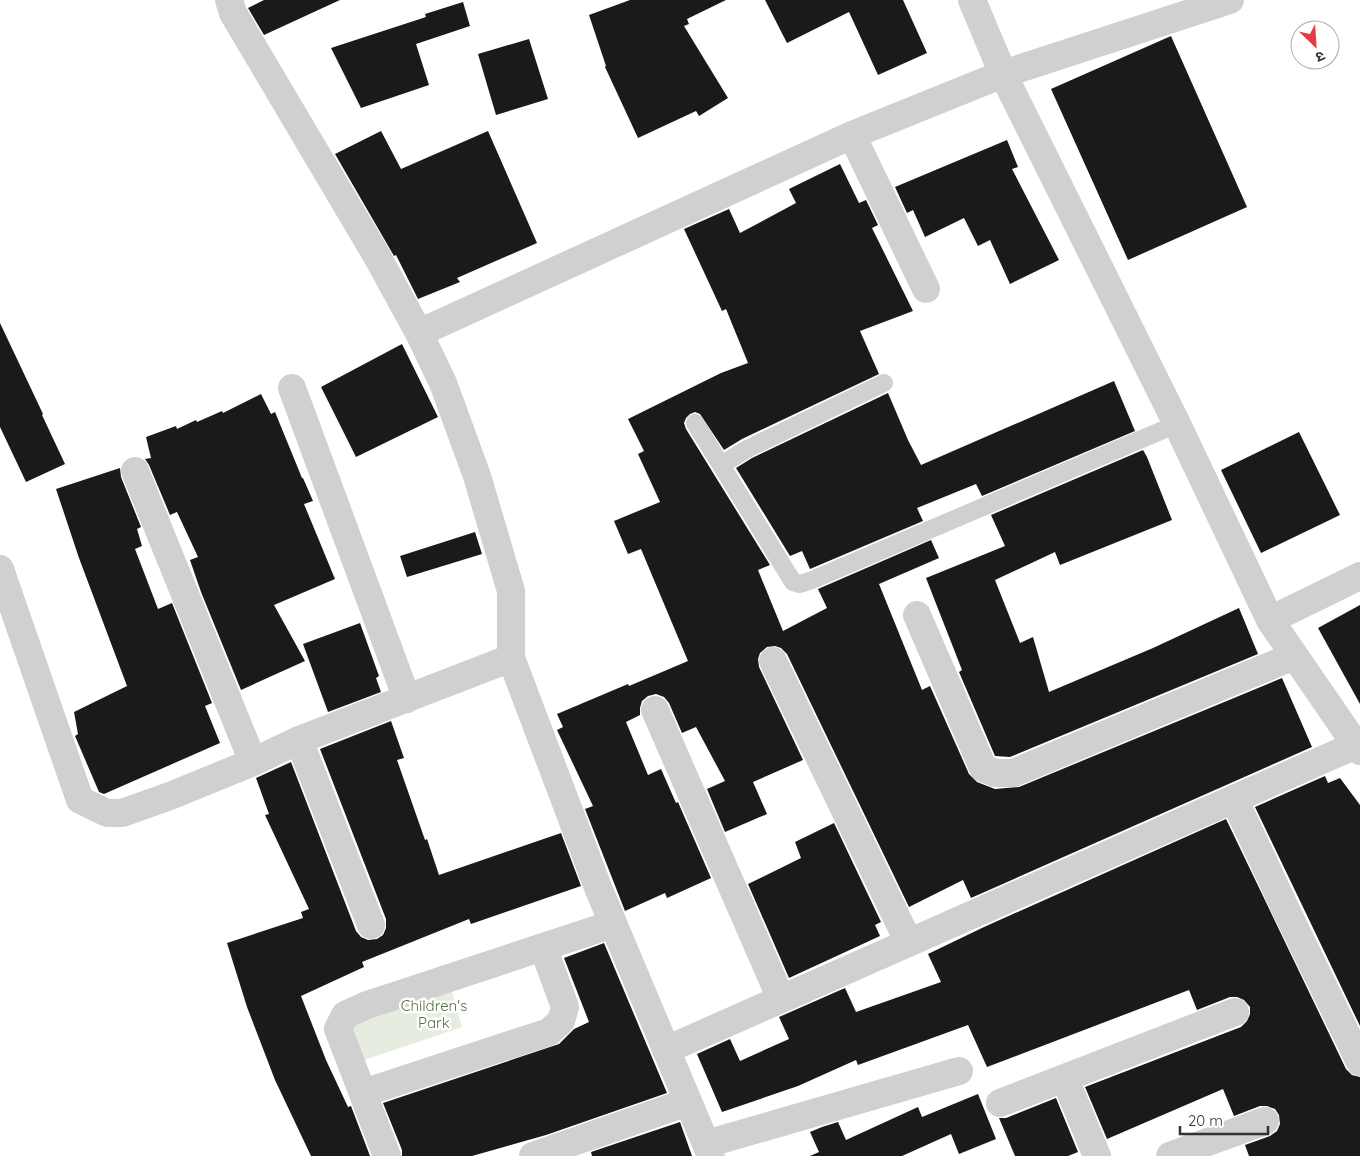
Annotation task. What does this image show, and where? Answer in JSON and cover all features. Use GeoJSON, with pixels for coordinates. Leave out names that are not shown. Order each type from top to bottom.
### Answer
{"type":"FeatureCollection","features":[{"type":"Feature","properties":{"kind":"street"},"geometry":{"type":"LineString","coordinates":[[229,0],[233,13],[378,258],[419,333],[443,383],[477,476],[511,591],[511,658],[613,924],[709,1150],[959,1071]]}},
{"type":"Feature","properties":{"kind":"street"},"geometry":{"type":"LineString","coordinates":[[666,1050],[1234,799],[1358,748],[1270,620],[1177,424],[1003,74],[972,0]]}},
{"type":"Feature","properties":{"kind":"street"},"geometry":{"type":"LineString","coordinates":[[419,333],[852,135],[1003,74],[1230,0]]}},
{"type":"Feature","properties":{"kind":"street"},"geometry":{"type":"LineString","coordinates":[[852,135],[926,290]]}},
{"type":"Feature","properties":{"kind":"street"},"geometry":{"type":"LineString","coordinates":[[292,388],[407,698]]}},
{"type":"Feature","properties":{"kind":"street"},"geometry":{"type":"LineString","coordinates":[[136,471],[253,762]]}},
{"type":"Feature","properties":{"kind":"street"},"geometry":{"type":"LineString","coordinates":[[0,569],[80,800],[108,813],[122,813],[170,796],[253,762],[299,740],[511,658]]}},
{"type":"Feature","properties":{"kind":"street"},"geometry":{"type":"LineString","coordinates":[[1270,620],[1360,576]]}},
{"type":"Feature","properties":{"kind":"street"},"geometry":{"type":"LineString","coordinates":[[917,615],[983,768],[995,773],[1013,773],[1294,656]]}},
{"type":"Feature","properties":{"kind":"street"},"geometry":{"type":"LineString","coordinates":[[773,661],[909,943]]}},
{"type":"Feature","properties":{"kind":"street"},"geometry":{"type":"LineString","coordinates":[[654,710],[781,999]]}},
{"type":"Feature","properties":{"kind":"street"},"geometry":{"type":"LineString","coordinates":[[299,740],[372,925]]}},
{"type":"Feature","properties":{"kind":"street"},"geometry":{"type":"LineString","coordinates":[[1234,799],[1360,1062]]}},
{"type":"Feature","properties":{"kind":"street"},"geometry":{"type":"LineString","coordinates":[[387,1156],[338,1029],[345,1015],[367,1005],[613,924]]}},
{"type":"Feature","properties":{"kind":"street"},"geometry":{"type":"LineString","coordinates":[[363,1093],[549,1032],[561,1020],[565,1007],[543,947]]}},
{"type":"Feature","properties":{"kind":"street"},"geometry":{"type":"LineString","coordinates":[[1000,1103],[1235,1012]]}},
{"type":"Feature","properties":{"kind":"street"},"geometry":{"type":"LineString","coordinates":[[1065,1079],[1097,1156]]}},
{"type":"Feature","properties":{"kind":"street"},"geometry":{"type":"LineString","coordinates":[[533,1156],[571,1149],[688,1102]]}},
{"type":"Feature","properties":{"kind":"street"},"geometry":{"type":"LineString","coordinates":[[1170,1156],[1265,1121]]}},
{"type":"Feature","properties":{"kind":"lane"},"geometry":{"type":"LineString","coordinates":[[721,466],[747,449],[884,384]]}},
{"type":"Feature","properties":{"kind":"lane"},"geometry":{"type":"LineString","coordinates":[[695,423],[793,582],[800,584],[1177,424]]}},
{"type":"Feature","properties":{"kind":"green space","name":"Children's Park"},"geometry":{"type":"Polygon","coordinates":[[[450,985],[462,1027],[361,1061],[348,1021],[450,985]]]}},
{"type":"Feature","properties":{"kind":"building"},"geometry":{"type":"Polygon","coordinates":[[[264,0],[340,0],[264,35],[248,8],[264,0]]]}},
{"type":"Feature","properties":{"kind":"building"},"geometry":{"type":"Polygon","coordinates":[[[630,0],[726,0],[687,19],[689,24],[684,26],[728,98],[699,116],[696,111],[638,138],[605,67],[589,15],[630,0]]]}},
{"type":"Feature","properties":{"kind":"building"},"geometry":{"type":"Polygon","coordinates":[[[765,0],[903,0],[927,53],[878,75],[849,12],[787,43],[765,0]]]}},
{"type":"Feature","properties":{"kind":"building"},"geometry":{"type":"Polygon","coordinates":[[[463,2],[470,26],[416,44],[429,85],[361,108],[331,48],[426,17],[425,14],[463,2]]]}},
{"type":"Feature","properties":{"kind":"building"},"geometry":{"type":"Polygon","coordinates":[[[1171,36],[1247,207],[1128,260],[1051,89],[1171,36]]]}},
{"type":"Feature","properties":{"kind":"building"},"geometry":{"type":"Polygon","coordinates":[[[529,39],[548,99],[496,115],[478,54],[529,39]]]}},
{"type":"Feature","properties":{"kind":"building"},"geometry":{"type":"Polygon","coordinates":[[[381,131],[401,169],[488,131],[537,243],[457,278],[460,282],[418,299],[396,255],[394,256],[335,154],[381,131]]]}},
{"type":"Feature","properties":{"kind":"building"},"geometry":{"type":"Polygon","coordinates":[[[1007,140],[1018,167],[1012,169],[1059,260],[1010,284],[990,240],[978,246],[964,218],[925,237],[913,210],[907,213],[895,187],[1007,140]]]}},
{"type":"Feature","properties":{"kind":"building"},"geometry":{"type":"Polygon","coordinates":[[[840,164],[859,203],[866,200],[878,225],[872,228],[913,311],[860,331],[879,374],[742,439],[724,450],[700,414],[695,412],[690,414],[684,423],[770,565],[758,570],[783,631],[827,608],[818,589],[931,540],[939,558],[879,584],[922,690],[930,686],[969,774],[977,782],[995,789],[1019,787],[1282,678],[1312,747],[971,898],[963,880],[909,907],[787,654],[781,648],[775,646],[767,647],[760,653],[758,659],[759,667],[803,760],[753,782],[767,814],[725,832],[707,789],[725,781],[696,727],[682,733],[669,703],[664,697],[656,694],[648,696],[642,701],[640,715],[626,722],[648,775],[661,769],[676,803],[678,802],[711,878],[667,898],[665,893],[625,911],[585,809],[593,806],[557,730],[563,727],[557,714],[688,661],[641,549],[628,554],[614,521],[660,502],[638,454],[644,451],[628,419],[721,373],[748,363],[726,309],[722,311],[684,229],[729,209],[740,233],[796,203],[789,189],[840,164]]]}},
{"type":"Feature","properties":{"kind":"building"},"geometry":{"type":"Polygon","coordinates":[[[0,323],[65,464],[26,482],[0,427],[0,323]]]}},
{"type":"Feature","properties":{"kind":"building"},"geometry":{"type":"Polygon","coordinates":[[[402,344],[438,417],[356,457],[321,387],[402,344]]]}},
{"type":"Feature","properties":{"kind":"building"},"geometry":{"type":"Polygon","coordinates":[[[1114,381],[1135,431],[982,496],[976,484],[917,508],[923,521],[810,569],[802,551],[790,556],[736,468],[752,458],[888,393],[921,465],[1114,381]]]}},
{"type":"Feature","properties":{"kind":"building"},"geometry":{"type":"Polygon","coordinates":[[[261,394],[271,414],[275,412],[313,501],[304,504],[335,579],[274,605],[305,661],[241,690],[190,560],[198,557],[177,512],[170,515],[145,459],[151,458],[146,437],[176,426],[177,429],[222,411],[223,413],[261,394]]]}},
{"type":"Feature","properties":{"kind":"building"},"geometry":{"type":"Polygon","coordinates":[[[1299,432],[1340,515],[1261,553],[1221,470],[1299,432]]]}},
{"type":"Feature","properties":{"kind":"building"},"geometry":{"type":"Polygon","coordinates":[[[1143,450],[1172,520],[1060,565],[1055,552],[995,580],[1020,643],[1033,637],[1049,692],[1153,648],[1239,608],[1258,654],[1010,757],[995,756],[959,672],[962,670],[926,578],[1005,546],[991,515],[1143,450]]]}},
{"type":"Feature","properties":{"kind":"building"},"geometry":{"type":"Polygon","coordinates":[[[120,468],[121,477],[141,527],[137,529],[142,546],[135,549],[158,609],[172,603],[212,703],[205,706],[220,743],[104,794],[99,792],[75,736],[78,734],[74,712],[127,686],[79,558],[56,489],[120,468]]]}},
{"type":"Feature","properties":{"kind":"building"},"geometry":{"type":"Polygon","coordinates":[[[475,532],[482,554],[407,577],[400,556],[475,532]]]}},
{"type":"Feature","properties":{"kind":"building"},"geometry":{"type":"Polygon","coordinates":[[[1360,605],[1360,704],[1318,628],[1360,605]]]}},
{"type":"Feature","properties":{"kind":"building"},"geometry":{"type":"Polygon","coordinates":[[[360,623],[379,676],[376,678],[381,692],[328,712],[303,644],[360,623]]]}},
{"type":"Feature","properties":{"kind":"building"},"geometry":{"type":"Polygon","coordinates":[[[391,721],[404,758],[397,760],[439,875],[561,833],[581,886],[471,924],[469,919],[362,962],[364,967],[301,996],[326,1060],[348,1107],[351,1106],[370,1156],[311,1156],[275,1080],[247,1007],[227,943],[303,918],[301,912],[309,909],[265,815],[269,814],[256,778],[291,762],[356,931],[361,937],[368,940],[377,939],[383,935],[386,928],[386,919],[320,749],[391,721]]]}},
{"type":"Feature","properties":{"kind":"building"},"geometry":{"type":"Polygon","coordinates":[[[1325,776],[1328,783],[1340,778],[1360,805],[1360,1026],[1255,807],[1325,776]]]}},
{"type":"Feature","properties":{"kind":"building"},"geometry":{"type":"Polygon","coordinates":[[[1226,819],[1346,1069],[1352,1075],[1360,1077],[1360,1156],[1249,1156],[1245,1145],[1270,1136],[1277,1131],[1280,1124],[1279,1115],[1275,1109],[1260,1106],[1234,1116],[1223,1089],[1107,1139],[1085,1087],[1241,1027],[1247,1021],[1250,1007],[1244,1000],[1230,997],[1197,1010],[1189,990],[987,1067],[968,1025],[858,1065],[856,1060],[798,1086],[722,1112],[697,1054],[730,1039],[740,1061],[789,1039],[779,1017],[845,988],[856,1012],[941,982],[928,954],[1226,819]]]}},
{"type":"Feature","properties":{"kind":"building"},"geometry":{"type":"Polygon","coordinates":[[[834,823],[881,922],[875,925],[880,936],[789,978],[748,884],[801,858],[795,842],[834,823]]]}},
{"type":"Feature","properties":{"kind":"building"},"geometry":{"type":"Polygon","coordinates":[[[604,943],[667,1093],[546,1135],[472,1156],[402,1156],[402,1150],[383,1103],[559,1044],[574,1029],[589,1022],[564,958],[604,943]]]}},
{"type":"Feature","properties":{"kind":"building"},"geometry":{"type":"Polygon","coordinates":[[[978,1094],[996,1139],[959,1154],[951,1134],[902,1156],[810,1156],[819,1152],[810,1132],[822,1127],[838,1122],[846,1140],[918,1107],[922,1117],[978,1094]]]}},
{"type":"Feature","properties":{"kind":"building"},"geometry":{"type":"Polygon","coordinates":[[[1056,1098],[1078,1152],[1068,1156],[1015,1156],[999,1118],[1006,1118],[1056,1098]]]}},
{"type":"Feature","properties":{"kind":"building"},"geometry":{"type":"Polygon","coordinates":[[[680,1122],[692,1156],[592,1156],[591,1152],[680,1122]]]}}]}
